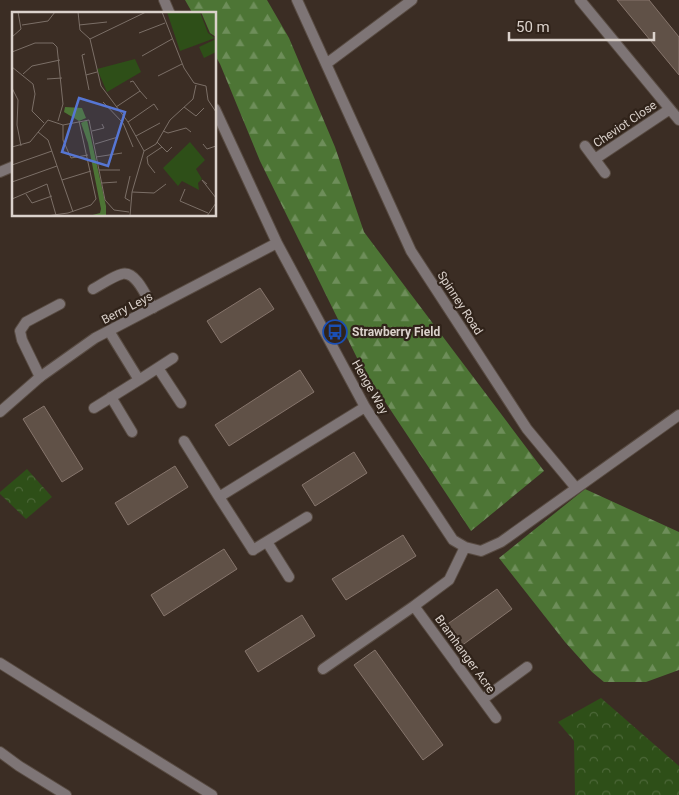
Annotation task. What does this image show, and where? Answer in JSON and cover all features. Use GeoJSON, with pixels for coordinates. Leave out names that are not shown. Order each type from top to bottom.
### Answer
{"type":"FeatureCollection","features":[{"type":"Feature","properties":{"kind":"street"},"geometry":{"type":"LineString","coordinates":[[164,0],[169,12]]}},
{"type":"Feature","properties":{"kind":"street","name":"Spinney Road"},"geometry":{"type":"LineString","coordinates":[[297,0],[411,251],[527,429],[576,488]]}},
{"type":"Feature","properties":{"kind":"street"},"geometry":{"type":"LineString","coordinates":[[326,64],[412,0]]}},
{"type":"Feature","properties":{"kind":"street"},"geometry":{"type":"LineString","coordinates":[[580,0],[679,120]]}},
{"type":"Feature","properties":{"kind":"street","name":"Cheviot Close"},"geometry":{"type":"LineString","coordinates":[[595,159],[670,108]]}},
{"type":"Feature","properties":{"kind":"street","name":"Henge Way"},"geometry":{"type":"LineString","coordinates":[[216,111],[277,244],[365,407],[453,540],[465,547]]}},
{"type":"Feature","properties":{"kind":"street"},"geometry":{"type":"LineString","coordinates":[[585,146],[604,173]]}},
{"type":"Feature","properties":{"kind":"street"},"geometry":{"type":"LineString","coordinates":[[0,172],[12,167]]}},
{"type":"Feature","properties":{"kind":"street","name":"Berry Leys"},"geometry":{"type":"LineString","coordinates":[[0,412],[40,377],[95,338],[277,244]]}},
{"type":"Feature","properties":{"kind":"street"},"geometry":{"type":"LineString","coordinates":[[93,289],[123,274],[130,274],[135,277],[152,308]]}},
{"type":"Feature","properties":{"kind":"street"},"geometry":{"type":"LineString","coordinates":[[40,377],[22,340],[20,331],[26,322],[60,304]]}},
{"type":"Feature","properties":{"kind":"street"},"geometry":{"type":"LineString","coordinates":[[109,331],[139,380]]}},
{"type":"Feature","properties":{"kind":"street"},"geometry":{"type":"LineString","coordinates":[[94,408],[173,358]]}},
{"type":"Feature","properties":{"kind":"street"},"geometry":{"type":"LineString","coordinates":[[158,368],[181,403]]}},
{"type":"Feature","properties":{"kind":"street"},"geometry":{"type":"LineString","coordinates":[[111,397],[132,432]]}},
{"type":"Feature","properties":{"kind":"street"},"geometry":{"type":"LineString","coordinates":[[219,497],[365,407]]}},
{"type":"Feature","properties":{"kind":"street"},"geometry":{"type":"LineString","coordinates":[[323,669],[449,580],[465,547],[481,551],[501,542],[679,415]]}},
{"type":"Feature","properties":{"kind":"street"},"geometry":{"type":"LineString","coordinates":[[184,440],[253,550],[307,517]]}},
{"type":"Feature","properties":{"kind":"street"},"geometry":{"type":"LineString","coordinates":[[267,542],[289,577]]}},
{"type":"Feature","properties":{"kind":"street","name":"Bramhanger Acre"},"geometry":{"type":"LineString","coordinates":[[414,606],[496,718]]}},
{"type":"Feature","properties":{"kind":"street"},"geometry":{"type":"LineString","coordinates":[[0,663],[212,795]]}},
{"type":"Feature","properties":{"kind":"street"},"geometry":{"type":"LineString","coordinates":[[483,699],[527,667]]}},
{"type":"Feature","properties":{"kind":"street"},"geometry":{"type":"LineString","coordinates":[[0,752],[66,795]]}},
{"type":"Feature","properties":{"kind":"green space"},"geometry":{"type":"Polygon","coordinates":[[[185,0],[267,0],[289,38],[335,147],[364,232],[544,471],[471,531],[360,364],[260,161],[216,57],[216,12],[192,12],[185,0]]]}},
{"type":"Feature","properties":{"kind":"green space"},"geometry":{"type":"Polygon","coordinates":[[[27,469],[52,497],[26,519],[0,492],[27,469]]]}},
{"type":"Feature","properties":{"kind":"green space"},"geometry":{"type":"Polygon","coordinates":[[[585,489],[679,532],[679,670],[646,682],[604,682],[592,672],[565,642],[499,558],[585,489]]]}},
{"type":"Feature","properties":{"kind":"green space"},"geometry":{"type":"Polygon","coordinates":[[[601,698],[679,766],[679,795],[575,795],[574,741],[558,722],[601,698]]]}},
{"type":"Feature","properties":{"kind":"building"},"geometry":{"type":"Polygon","coordinates":[[[617,0],[649,0],[679,37],[679,75],[617,0]]]}},
{"type":"Feature","properties":{"kind":"building"},"geometry":{"type":"Polygon","coordinates":[[[260,288],[274,309],[221,343],[207,321],[260,288]]]}},
{"type":"Feature","properties":{"kind":"building"},"geometry":{"type":"Polygon","coordinates":[[[300,370],[314,392],[229,446],[215,425],[300,370]]]}},
{"type":"Feature","properties":{"kind":"building"},"geometry":{"type":"Polygon","coordinates":[[[44,406],[83,469],[62,482],[23,419],[44,406]]]}},
{"type":"Feature","properties":{"kind":"building"},"geometry":{"type":"Polygon","coordinates":[[[354,452],[367,473],[315,506],[302,485],[354,452]]]}},
{"type":"Feature","properties":{"kind":"building"},"geometry":{"type":"Polygon","coordinates":[[[175,466],[188,487],[128,525],[115,503],[175,466]]]}},
{"type":"Feature","properties":{"kind":"building"},"geometry":{"type":"Polygon","coordinates":[[[403,535],[416,556],[346,600],[332,579],[403,535]]]}},
{"type":"Feature","properties":{"kind":"building"},"geometry":{"type":"Polygon","coordinates":[[[224,549],[237,569],[164,616],[151,595],[224,549]]]}},
{"type":"Feature","properties":{"kind":"building"},"geometry":{"type":"Polygon","coordinates":[[[497,589],[512,609],[457,649],[442,628],[497,589]]]}},
{"type":"Feature","properties":{"kind":"building"},"geometry":{"type":"Polygon","coordinates":[[[302,615],[315,636],[258,672],[245,651],[302,615]]]}},
{"type":"Feature","properties":{"kind":"building"},"geometry":{"type":"Polygon","coordinates":[[[375,650],[443,745],[423,760],[354,665],[375,650]]]}},
{"type":"Feature","properties":{"kind":"place","name":"Strawberry Field"},"geometry":{"type":"Point","coordinates":[335,332]}}]}
